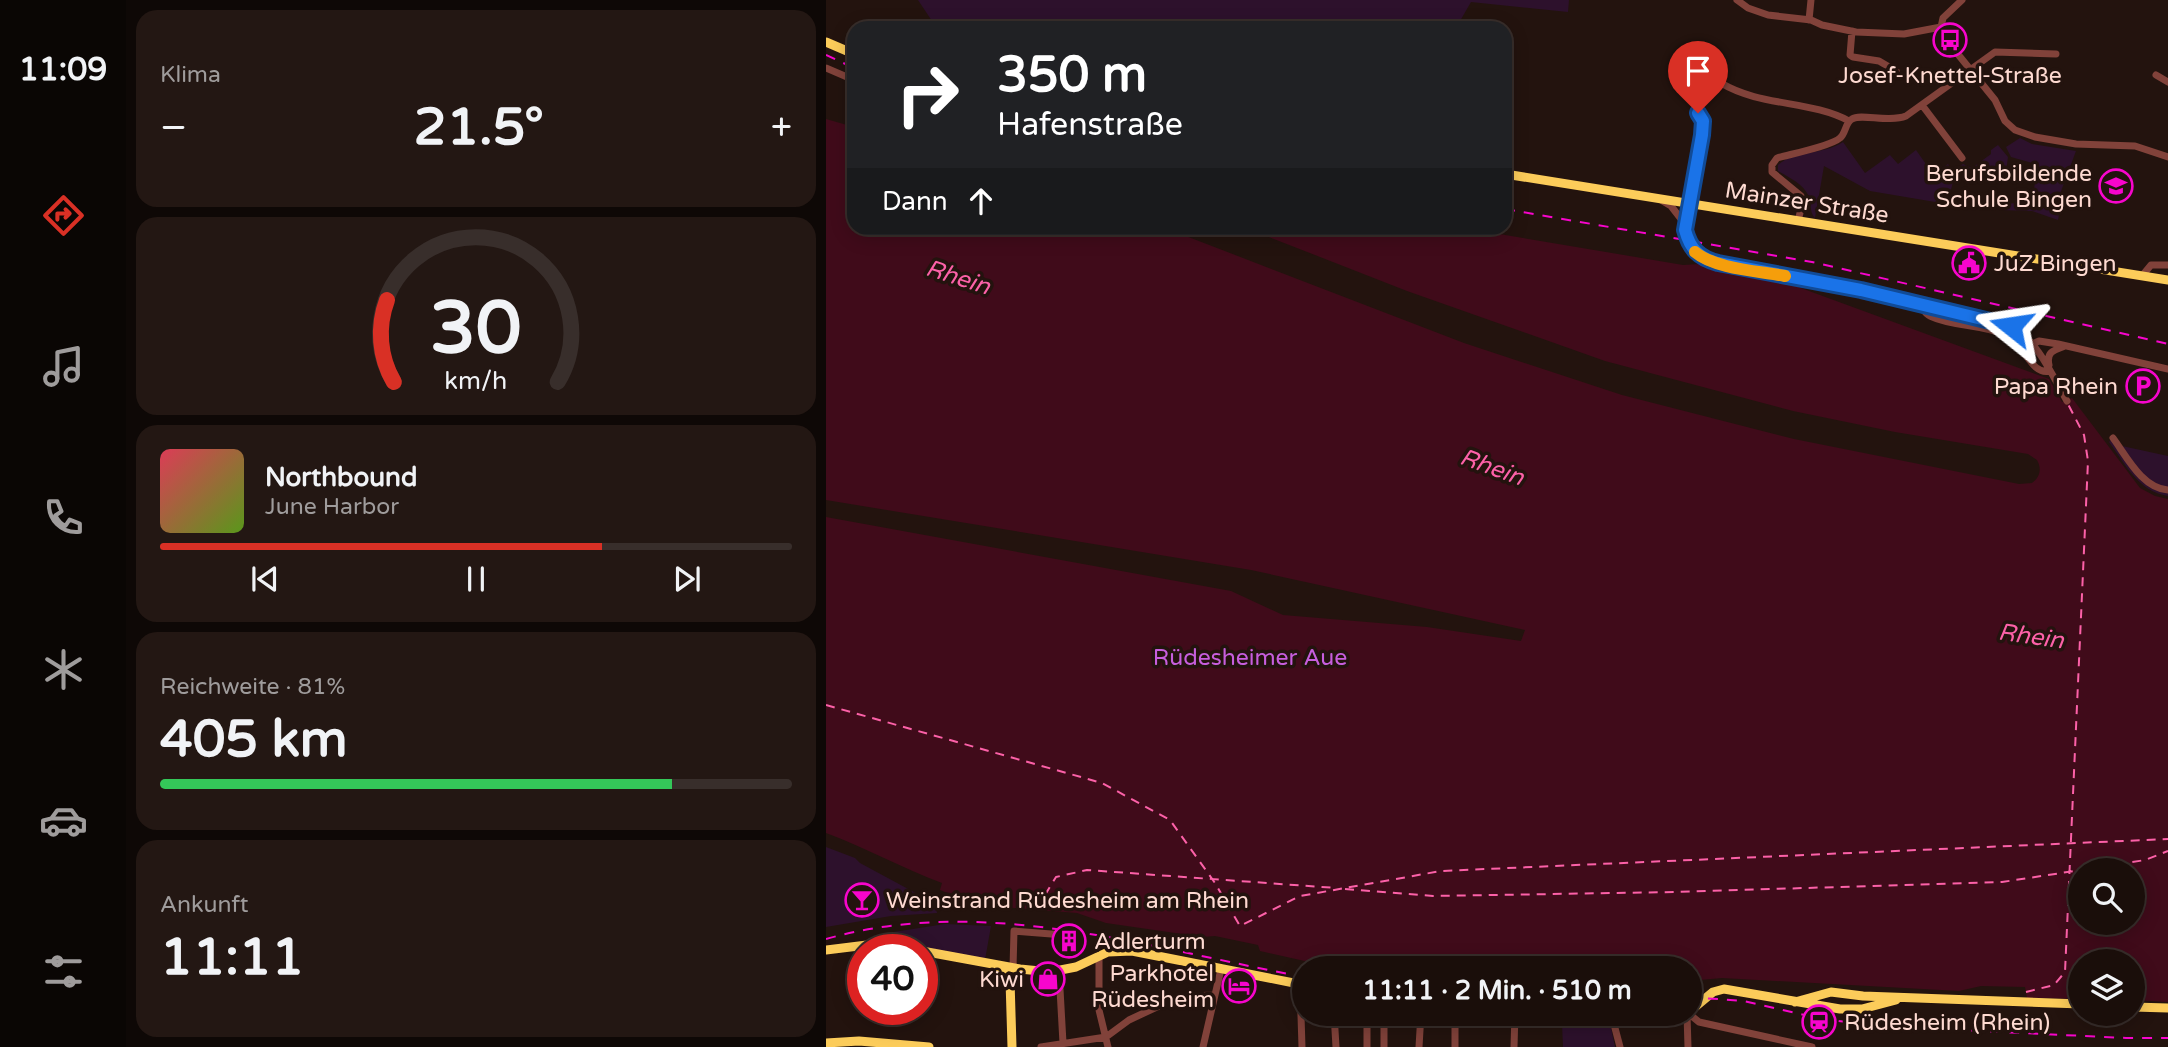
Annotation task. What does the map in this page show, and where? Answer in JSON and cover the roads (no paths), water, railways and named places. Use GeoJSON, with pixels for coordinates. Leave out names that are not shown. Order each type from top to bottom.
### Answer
{"type":"FeatureCollection","features":[{"type":"Feature","properties":{"kind":"main road"},"geometry":{"type":"LineString","coordinates":[[826,42],[847,51]]}},
{"type":"Feature","properties":{"kind":"main road","name":"Mainzer Straße"},"geometry":{"type":"LineString","coordinates":[[1512,175],[2168,280]]}},
{"type":"Feature","properties":{"kind":"main road"},"geometry":{"type":"LineString","coordinates":[[826,950],[847,947]]}},
{"type":"Feature","properties":{"kind":"main road"},"geometry":{"type":"LineString","coordinates":[[938,954],[1017,968],[1059,971],[1076,967],[1113,951],[1132,951],[1292,983]]}},
{"type":"Feature","properties":{"kind":"main road"},"geometry":{"type":"LineString","coordinates":[[993,964],[1010,980]]}},
{"type":"Feature","properties":{"kind":"main road"},"geometry":{"type":"LineString","coordinates":[[1012,1047],[1010,980],[1017,968]]}},
{"type":"Feature","properties":{"kind":"main road"},"geometry":{"type":"LineString","coordinates":[[1702,1001],[1720,989],[1854,1009],[1912,997]]}},
{"type":"Feature","properties":{"kind":"main road"},"geometry":{"type":"LineString","coordinates":[[1795,1002],[1831,992],[1863,996],[2068,1003]]}},
{"type":"Feature","properties":{"kind":"main road"},"geometry":{"type":"LineString","coordinates":[[2145,1007],[2168,1008]]}},
{"type":"Feature","properties":{"kind":"main road"},"geometry":{"type":"LineString","coordinates":[[826,1043],[928,1047]]}},
{"type":"Feature","properties":{"kind":"street"},"geometry":{"type":"LineString","coordinates":[[1737,0],[1748,8],[1768,15],[1808,20],[1852,31],[1903,34],[1941,27]]}},
{"type":"Feature","properties":{"kind":"street"},"geometry":{"type":"LineString","coordinates":[[1808,20],[1811,0]]}},
{"type":"Feature","properties":{"kind":"street"},"geometry":{"type":"LineString","coordinates":[[1962,0],[1945,14],[1941,27],[1948,42],[1995,100],[2005,121],[2028,135],[2084,145],[2135,146],[2168,157]]}},
{"type":"Feature","properties":{"kind":"street"},"geometry":{"type":"LineString","coordinates":[[1852,31],[1850,55],[1879,61],[1896,71]]}},
{"type":"Feature","properties":{"kind":"street"},"geometry":{"type":"LineString","coordinates":[[1798,220],[1802,205],[1801,196],[1774,175],[1771,169],[1777,158],[1836,141],[1844,134],[1849,121],[1855,117],[1898,119],[1922,105],[1995,52],[2056,54]]}},
{"type":"Feature","properties":{"kind":"street"},"geometry":{"type":"LineString","coordinates":[[826,68],[847,77]]}},
{"type":"Feature","properties":{"kind":"street"},"geometry":{"type":"LineString","coordinates":[[2156,75],[2168,82]]}},
{"type":"Feature","properties":{"kind":"street"},"geometry":{"type":"LineString","coordinates":[[1721,83],[1734,91],[1772,103],[1834,114],[1849,121]]}},
{"type":"Feature","properties":{"kind":"street"},"geometry":{"type":"LineString","coordinates":[[1922,105],[1962,158]]}},
{"type":"Feature","properties":{"kind":"street","name":"Mainzer Straße"},"geometry":{"type":"LineString","coordinates":[[1689,202],[1702,135],[1703,121],[1698,113]]}},
{"type":"Feature","properties":{"kind":"street"},"geometry":{"type":"LineString","coordinates":[[1659,199],[1671,206],[1685,224]]}},
{"type":"Feature","properties":{"kind":"street"},"geometry":{"type":"LineString","coordinates":[[1689,202],[1685,230],[1691,247],[1705,260],[1861,290],[2004,323],[2017,330],[2032,344],[2067,401]]}},
{"type":"Feature","properties":{"kind":"street"},"geometry":{"type":"LineString","coordinates":[[2142,276],[2151,265],[2168,265]]}},
{"type":"Feature","properties":{"kind":"street"},"geometry":{"type":"LineString","coordinates":[[1919,304],[1930,316],[2009,337],[2022,348],[2035,369],[2045,373],[2050,371]]}},
{"type":"Feature","properties":{"kind":"street"},"geometry":{"type":"LineString","coordinates":[[2032,344],[2039,341],[2168,369]]}},
{"type":"Feature","properties":{"kind":"street"},"geometry":{"type":"LineString","coordinates":[[2050,371],[2047,358],[2049,354],[2066,346]]}},
{"type":"Feature","properties":{"kind":"street"},"geometry":{"type":"LineString","coordinates":[[2113,438],[2144,479],[2154,486],[2168,490]]}},
{"type":"Feature","properties":{"kind":"street"},"geometry":{"type":"LineString","coordinates":[[1017,968],[1014,931],[1064,936]]}},
{"type":"Feature","properties":{"kind":"street"},"geometry":{"type":"LineString","coordinates":[[1099,955],[1099,1010],[1108,1047]]}},
{"type":"Feature","properties":{"kind":"street"},"geometry":{"type":"LineString","coordinates":[[1203,1047],[1221,969]]}},
{"type":"Feature","properties":{"kind":"street"},"geometry":{"type":"LineString","coordinates":[[1059,971],[1063,1043]]}},
{"type":"Feature","properties":{"kind":"street"},"geometry":{"type":"LineString","coordinates":[[1041,1047],[1106,1037],[1129,1020],[1159,1006],[1192,996],[1214,995]]}},
{"type":"Feature","properties":{"kind":"street"},"geometry":{"type":"LineString","coordinates":[[1702,1024],[1811,1047]]}},
{"type":"Feature","properties":{"kind":"street"},"geometry":{"type":"LineString","coordinates":[[1302,1026],[1302,1047]]}},
{"type":"Feature","properties":{"kind":"street"},"geometry":{"type":"LineString","coordinates":[[1335,1026],[1336,1047]]}},
{"type":"Feature","properties":{"kind":"street"},"geometry":{"type":"LineString","coordinates":[[1367,1026],[1367,1047]]}},
{"type":"Feature","properties":{"kind":"street"},"geometry":{"type":"LineString","coordinates":[[1384,1026],[1384,1047]]}},
{"type":"Feature","properties":{"kind":"street"},"geometry":{"type":"LineString","coordinates":[[1419,1047],[1420,1026]]}},
{"type":"Feature","properties":{"kind":"street"},"geometry":{"type":"LineString","coordinates":[[1455,1026],[1455,1047]]}},
{"type":"Feature","properties":{"kind":"street"},"geometry":{"type":"LineString","coordinates":[[1514,1047],[1515,1026]]}},
{"type":"Feature","properties":{"kind":"street"},"geometry":{"type":"LineString","coordinates":[[1614,1026],[1620,1047]]}},
{"type":"Feature","properties":{"kind":"street"},"geometry":{"type":"LineString","coordinates":[[1688,1026],[1688,1047]]}},
{"type":"Feature","properties":{"kind":"water","name":"Rhein"},"geometry":{"type":"Polygon","coordinates":[[[826,119],[847,125],[847,235],[1183,235],[1464,343],[1622,395],[1794,439],[2019,484],[2032,483],[2039,473],[2037,460],[2028,454],[1895,432],[1793,411],[1605,361],[1407,291],[1264,235],[1505,235],[1683,265],[1700,264],[1705,268],[1779,280],[2049,379],[2062,402],[2072,398],[2140,488],[2168,499],[2168,1002],[2145,1001],[2145,949],[2068,949],[2068,999],[2027,998],[2025,987],[1981,986],[1959,991],[1722,978],[1702,980],[1702,956],[1292,956],[1292,958],[1260,951],[1258,945],[1215,936],[1203,937],[1106,923],[1077,913],[977,905],[940,890],[942,883],[826,833],[826,517],[1231,591],[1283,615],[1427,627],[1521,641],[1525,630],[1251,570],[826,500],[826,119]]]}},
{"type":"Feature","properties":{"kind":"railway"},"geometry":{"type":"LineString","coordinates":[[826,55],[847,65]]}},
{"type":"Feature","properties":{"kind":"railway"},"geometry":{"type":"LineString","coordinates":[[1512,210],[1812,262],[2168,344]]}},
{"type":"Feature","properties":{"kind":"railway"},"geometry":{"type":"LineString","coordinates":[[826,939],[886,927],[945,922],[1006,924],[1126,940],[1292,975]]}},
{"type":"Feature","properties":{"kind":"railway"},"geometry":{"type":"LineString","coordinates":[[1702,998],[1744,1001],[1817,1018],[1876,1026],[2168,1038]]}},
{"type":"Feature","properties":{"kind":"place","name":"Josef-Knettel-Straße"},"geometry":{"type":"Point","coordinates":[1950,40]}},
{"type":"Feature","properties":{"kind":"place","name":"Berufsbildende Schule Bingen"},"geometry":{"type":"Point","coordinates":[2116,186]}},
{"type":"Feature","properties":{"kind":"place","name":"JuZ Bingen"},"geometry":{"type":"Point","coordinates":[1969,263]}},
{"type":"Feature","properties":{"kind":"place","name":"Papa Rhein"},"geometry":{"type":"Point","coordinates":[2143,386]}},
{"type":"Feature","properties":{"kind":"place","name":"Weinstrand Rüdesheim am Rhein"},"geometry":{"type":"Point","coordinates":[862,900]}},
{"type":"Feature","properties":{"kind":"place","name":"Adlerturm"},"geometry":{"type":"Point","coordinates":[1069,941]}},
{"type":"Feature","properties":{"kind":"place","name":"Kiwi"},"geometry":{"type":"Point","coordinates":[1048,979]}},
{"type":"Feature","properties":{"kind":"place","name":"Parkhotel Rüdesheim"},"geometry":{"type":"Point","coordinates":[1239,986]}},
{"type":"Feature","properties":{"kind":"place","name":"Rüdesheim (Rhein)"},"geometry":{"type":"Point","coordinates":[1819,1022]}},
{"type":"Feature","properties":{"kind":"park label","name":"Rüdesheimer Aue"},"geometry":{"type":"Point","coordinates":[1250,657]}}]}
